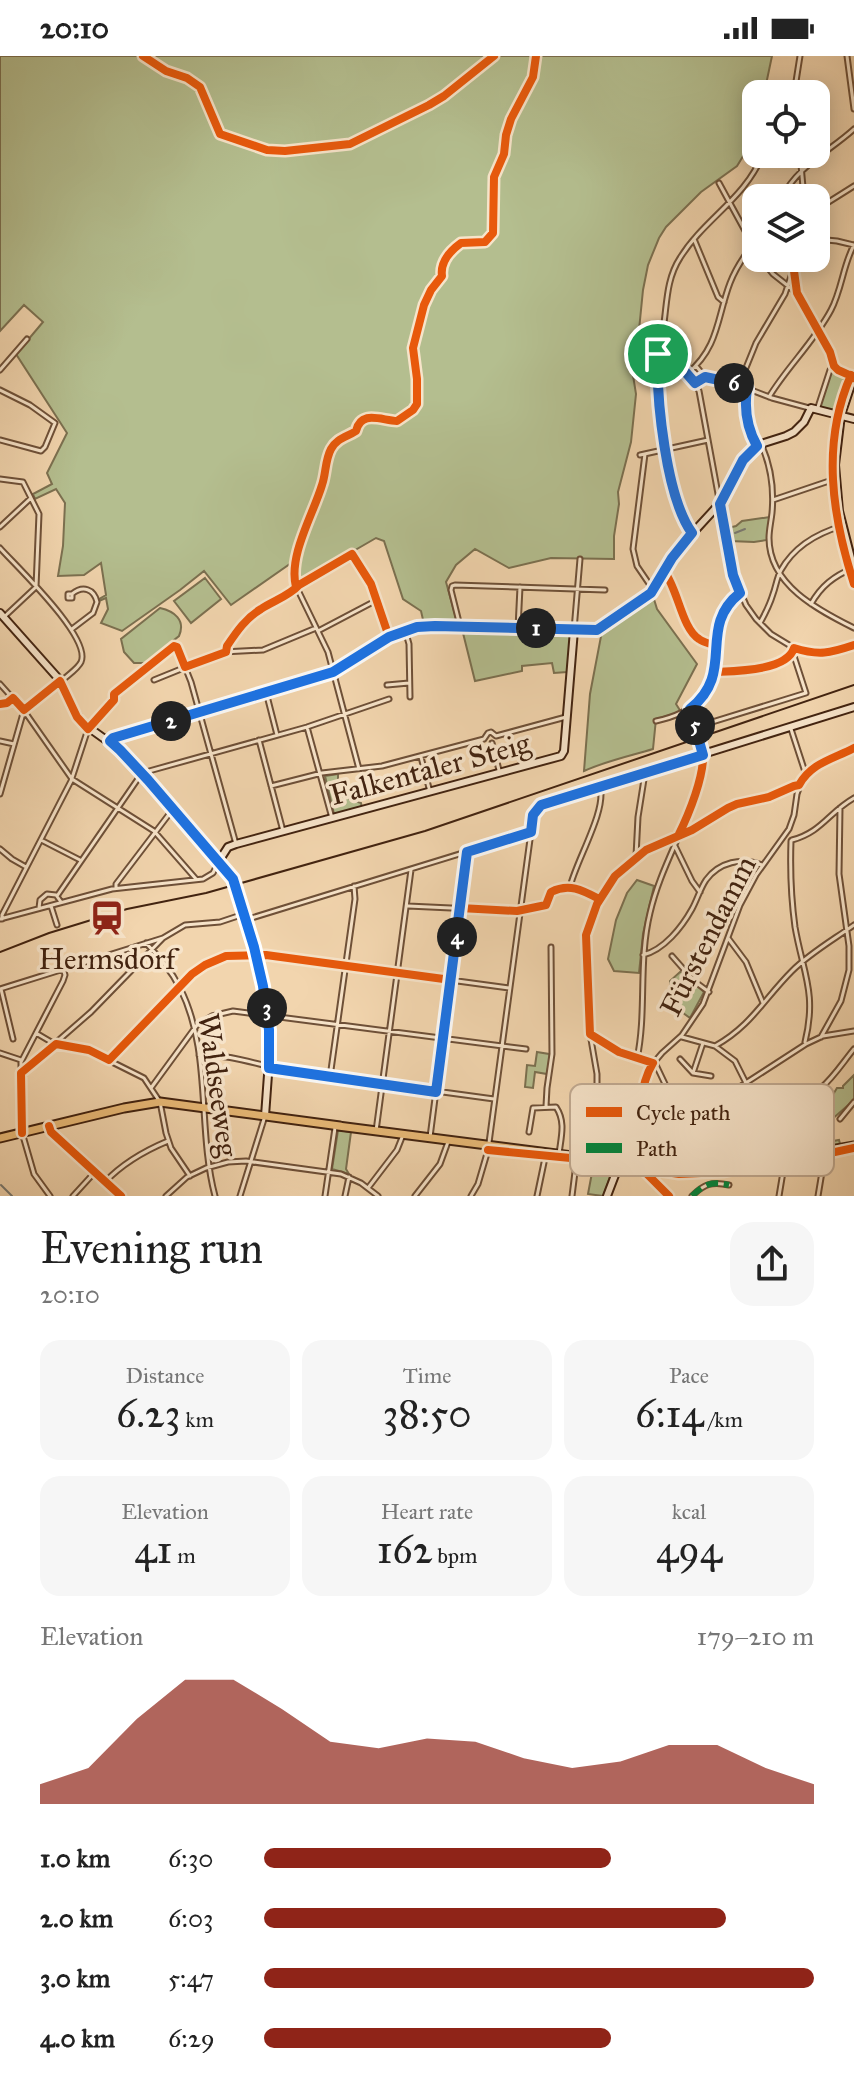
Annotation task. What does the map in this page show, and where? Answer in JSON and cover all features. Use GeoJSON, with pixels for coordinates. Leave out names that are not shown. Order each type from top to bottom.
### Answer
{"type":"FeatureCollection","features":[{"type":"Feature","properties":{"kind":"main road"},"geometry":{"type":"LineString","coordinates":[[0,1138],[160,1102],[488,1147],[570,1155]]}},
{"type":"Feature","properties":{"kind":"main road"},"geometry":{"type":"LineString","coordinates":[[834,1149],[854,1146]]}},
{"type":"Feature","properties":{"kind":"street"},"geometry":{"type":"LineString","coordinates":[[796,80],[800,56]]}},
{"type":"Feature","properties":{"kind":"street"},"geometry":{"type":"LineString","coordinates":[[847,56],[854,109]]}},
{"type":"Feature","properties":{"kind":"street"},"geometry":{"type":"LineString","coordinates":[[790,184],[802,170],[854,129]]}},
{"type":"Feature","properties":{"kind":"street"},"geometry":{"type":"LineString","coordinates":[[692,533],[676,499],[666,449],[658,396],[658,354],[672,275],[679,260],[694,239],[730,204],[756,168]]}},
{"type":"Feature","properties":{"kind":"street"},"geometry":{"type":"LineString","coordinates":[[802,170],[803,184]]}},
{"type":"Feature","properties":{"kind":"street"},"geometry":{"type":"LineString","coordinates":[[719,183],[742,225]]}},
{"type":"Feature","properties":{"kind":"street"},"geometry":{"type":"LineString","coordinates":[[830,201],[854,186]]}},
{"type":"Feature","properties":{"kind":"street"},"geometry":{"type":"LineString","coordinates":[[694,239],[718,297],[724,302]]}},
{"type":"Feature","properties":{"kind":"street"},"geometry":{"type":"LineString","coordinates":[[769,397],[834,304],[854,245],[830,240]]}},
{"type":"Feature","properties":{"kind":"street"},"geometry":{"type":"LineString","coordinates":[[688,373],[703,359],[711,345],[724,302],[742,261]]}},
{"type":"Feature","properties":{"kind":"street"},"geometry":{"type":"LineString","coordinates":[[771,272],[797,293]]}},
{"type":"Feature","properties":{"kind":"street"},"geometry":{"type":"LineString","coordinates":[[739,385],[756,343],[794,272]]}},
{"type":"Feature","properties":{"kind":"street"},"geometry":{"type":"LineString","coordinates":[[794,272],[797,293],[834,366],[854,376],[841,415],[835,479],[854,579]]}},
{"type":"Feature","properties":{"kind":"street"},"geometry":{"type":"LineString","coordinates":[[0,370],[27,339]]}},
{"type":"Feature","properties":{"kind":"street"},"geometry":{"type":"LineString","coordinates":[[640,345],[674,362],[695,383],[701,397],[733,575],[740,593],[760,623],[794,650],[821,654],[854,645]]}},
{"type":"Feature","properties":{"kind":"street"},"geometry":{"type":"LineString","coordinates":[[696,366],[705,377],[854,419]]}},
{"type":"Feature","properties":{"kind":"street"},"geometry":{"type":"LineString","coordinates":[[110,741],[333,672],[405,630],[429,626],[600,629],[654,590],[692,533],[720,504],[743,460],[759,445],[794,432],[804,422],[814,409],[834,366]]}},
{"type":"Feature","properties":{"kind":"street"},"geometry":{"type":"LineString","coordinates":[[695,383],[705,377]]}},
{"type":"Feature","properties":{"kind":"street"},"geometry":{"type":"LineString","coordinates":[[747,389],[747,420],[751,434],[768,463],[773,500],[769,546],[775,565],[797,594],[854,628]]}},
{"type":"Feature","properties":{"kind":"street"},"geometry":{"type":"LineString","coordinates":[[0,390],[30,405],[55,423],[41,451],[0,440]]}},
{"type":"Feature","properties":{"kind":"street"},"geometry":{"type":"LineString","coordinates":[[640,455],[708,440]]}},
{"type":"Feature","properties":{"kind":"street"},"geometry":{"type":"LineString","coordinates":[[645,454],[633,550],[640,572],[654,590]]}},
{"type":"Feature","properties":{"kind":"street"},"geometry":{"type":"LineString","coordinates":[[0,479],[23,482],[39,514],[36,587],[2,615],[60,681],[77,717],[88,729],[120,750],[233,879],[255,953],[268,1015],[269,1068],[265,1116],[240,1196]]}},
{"type":"Feature","properties":{"kind":"street"},"geometry":{"type":"LineString","coordinates":[[773,500],[835,479]]}},
{"type":"Feature","properties":{"kind":"street"},"geometry":{"type":"LineString","coordinates":[[0,527],[31,498]]}},
{"type":"Feature","properties":{"kind":"street"},"geometry":{"type":"LineString","coordinates":[[760,623],[780,573],[790,559],[808,541],[842,526]]}},
{"type":"Feature","properties":{"kind":"street"},"geometry":{"type":"LineString","coordinates":[[0,548],[72,629],[81,646],[79,666],[24,710],[0,794]]}},
{"type":"Feature","properties":{"kind":"street"},"geometry":{"type":"LineString","coordinates":[[226,652],[247,619],[352,554],[368,578],[389,637]]}},
{"type":"Feature","properties":{"kind":"street"},"geometry":{"type":"LineString","coordinates":[[296,559],[296,587],[328,652],[359,769]]}},
{"type":"Feature","properties":{"kind":"street","name":"Falkentaler Steig"},"geometry":{"type":"LineString","coordinates":[[219,861],[226,849],[236,844],[561,756],[564,751],[580,559]]}},
{"type":"Feature","properties":{"kind":"street"},"geometry":{"type":"LineString","coordinates":[[811,604],[825,584],[853,566]]}},
{"type":"Feature","properties":{"kind":"street"},"geometry":{"type":"LineString","coordinates":[[664,571],[692,633],[701,640],[716,644]]}},
{"type":"Feature","properties":{"kind":"street"},"geometry":{"type":"LineString","coordinates":[[460,626],[451,590],[453,586],[605,590]]}},
{"type":"Feature","properties":{"kind":"street"},"geometry":{"type":"LineString","coordinates":[[518,628],[520,587]]}},
{"type":"Feature","properties":{"kind":"street"},"geometry":{"type":"LineString","coordinates":[[72,594],[88,589],[97,602],[93,613],[72,629]]}},
{"type":"Feature","properties":{"kind":"street"},"geometry":{"type":"LineString","coordinates":[[656,721],[675,717],[690,709],[704,695],[715,672],[717,629],[723,612],[740,593]]}},
{"type":"Feature","properties":{"kind":"street"},"geometry":{"type":"LineString","coordinates":[[154,680],[226,652],[263,650],[317,629],[377,600]]}},
{"type":"Feature","properties":{"kind":"street"},"geometry":{"type":"LineString","coordinates":[[405,630],[409,644],[410,697]]}},
{"type":"Feature","properties":{"kind":"street"},"geometry":{"type":"LineString","coordinates":[[177,647],[199,712],[236,844]]}},
{"type":"Feature","properties":{"kind":"street"},"geometry":{"type":"LineString","coordinates":[[715,672],[774,664],[784,660],[794,650]]}},
{"type":"Feature","properties":{"kind":"street"},"geometry":{"type":"LineString","coordinates":[[696,730],[806,693],[794,650]]}},
{"type":"Feature","properties":{"kind":"street"},"geometry":{"type":"LineString","coordinates":[[387,685],[409,683]]}},
{"type":"Feature","properties":{"kind":"street"},"geometry":{"type":"LineString","coordinates":[[0,684],[24,710],[72,779],[156,832],[196,879]]}},
{"type":"Feature","properties":{"kind":"street"},"geometry":{"type":"LineString","coordinates":[[266,692],[277,735]]}},
{"type":"Feature","properties":{"kind":"street"},"geometry":{"type":"LineString","coordinates":[[0,704],[13,698]]}},
{"type":"Feature","properties":{"kind":"street"},"geometry":{"type":"LineString","coordinates":[[57,896],[142,773],[307,727],[389,699]]}},
{"type":"Feature","properties":{"kind":"street"},"geometry":{"type":"LineString","coordinates":[[1,919],[72,779],[88,729],[114,700]]}},
{"type":"Feature","properties":{"kind":"street"},"geometry":{"type":"LineString","coordinates":[[471,1196],[478,1184],[488,1147],[533,815],[541,805],[854,707]]}},
{"type":"Feature","properties":{"kind":"street"},"geometry":{"type":"LineString","coordinates":[[637,1059],[643,955],[654,896],[692,803],[703,752],[690,709]]}},
{"type":"Feature","properties":{"kind":"street"},"geometry":{"type":"LineString","coordinates":[[500,773],[492,743],[496,736],[567,717]]}},
{"type":"Feature","properties":{"kind":"street"},"geometry":{"type":"LineString","coordinates":[[307,727],[332,818]]}},
{"type":"Feature","properties":{"kind":"street"},"geometry":{"type":"LineString","coordinates":[[791,727],[806,775]]}},
{"type":"Feature","properties":{"kind":"street"},"geometry":{"type":"LineString","coordinates":[[271,786],[319,773],[382,766],[484,739],[491,732],[496,736]]}},
{"type":"Feature","properties":{"kind":"street"},"geometry":{"type":"LineString","coordinates":[[484,739],[492,743]]}},
{"type":"Feature","properties":{"kind":"street"},"geometry":{"type":"LineString","coordinates":[[259,740],[283,831]]}},
{"type":"Feature","properties":{"kind":"street"},"geometry":{"type":"LineString","coordinates":[[0,741],[14,744]]}},
{"type":"Feature","properties":{"kind":"street","name":"Fürstendamm"},"geometry":{"type":"LineString","coordinates":[[645,1084],[653,1063],[696,1017],[709,992],[740,905],[763,865],[785,838],[793,819],[799,785],[822,762],[854,748]]}},
{"type":"Feature","properties":{"kind":"street"},"geometry":{"type":"LineString","coordinates":[[421,756],[430,792]]}},
{"type":"Feature","properties":{"kind":"street"},"geometry":{"type":"LineString","coordinates":[[637,857],[638,817],[645,773]]}},
{"type":"Feature","properties":{"kind":"street"},"geometry":{"type":"LineString","coordinates":[[597,1084],[590,1034],[586,935],[599,899],[615,876],[655,845],[698,826],[733,805],[769,797],[799,785]]}},
{"type":"Feature","properties":{"kind":"street"},"geometry":{"type":"LineString","coordinates":[[570,887],[599,807],[600,787]]}},
{"type":"Feature","properties":{"kind":"street"},"geometry":{"type":"LineString","coordinates":[[785,838],[791,841],[804,837],[854,798]]}},
{"type":"Feature","properties":{"kind":"street"},"geometry":{"type":"LineString","coordinates":[[821,1037],[846,987],[850,960],[839,874],[840,808]]}},
{"type":"Feature","properties":{"kind":"street"},"geometry":{"type":"LineString","coordinates":[[116,888],[173,809]]}},
{"type":"Feature","properties":{"kind":"street"},"geometry":{"type":"LineString","coordinates":[[13,1039],[1,989],[163,938],[184,926],[244,917],[531,832]]}},
{"type":"Feature","properties":{"kind":"street"},"geometry":{"type":"LineString","coordinates":[[41,840],[81,860]]}},
{"type":"Feature","properties":{"kind":"street"},"geometry":{"type":"LineString","coordinates":[[791,841],[791,894],[811,1002],[806,1044]]}},
{"type":"Feature","properties":{"kind":"street"},"geometry":{"type":"LineString","coordinates":[[674,845],[700,892]]}},
{"type":"Feature","properties":{"kind":"street"},"geometry":{"type":"LineString","coordinates":[[0,849],[26,867]]}},
{"type":"Feature","properties":{"kind":"street"},"geometry":{"type":"LineString","coordinates":[[429,1139],[467,852]]}},
{"type":"Feature","properties":{"kind":"street"},"geometry":{"type":"LineString","coordinates":[[1,919],[116,888],[206,878],[219,861]]}},
{"type":"Feature","properties":{"kind":"street"},"geometry":{"type":"LineString","coordinates":[[643,955],[657,948],[679,928],[710,875],[724,865],[746,861],[763,865]]}},
{"type":"Feature","properties":{"kind":"street"},"geometry":{"type":"LineString","coordinates":[[376,1131],[411,869]]}},
{"type":"Feature","properties":{"kind":"street"},"geometry":{"type":"LineString","coordinates":[[330,1077],[355,899],[354,886]]}},
{"type":"Feature","properties":{"kind":"street"},"geometry":{"type":"LineString","coordinates":[[407,906],[520,910],[546,905],[551,892],[570,887],[599,899]]}},
{"type":"Feature","properties":{"kind":"street"},"geometry":{"type":"LineString","coordinates":[[39,908],[39,902],[45,895],[57,896],[62,903]]}},
{"type":"Feature","properties":{"kind":"street"},"geometry":{"type":"LineString","coordinates":[[51,905],[57,925]]}},
{"type":"Feature","properties":{"kind":"street"},"geometry":{"type":"LineString","coordinates":[[715,1046],[738,1032],[802,961],[854,925]]}},
{"type":"Feature","properties":{"kind":"street"},"geometry":{"type":"LineString","coordinates":[[21,1073],[91,1012],[163,938]]}},
{"type":"Feature","properties":{"kind":"street"},"geometry":{"type":"LineString","coordinates":[[728,938],[746,962],[763,1003]]}},
{"type":"Feature","properties":{"kind":"street","name":"Waldseeweg"},"geometry":{"type":"LineString","coordinates":[[146,943],[170,970],[195,1028],[210,1109],[208,1167],[215,1196]]}},
{"type":"Feature","properties":{"kind":"street"},"geometry":{"type":"LineString","coordinates":[[546,1106],[552,1054],[551,947]]}},
{"type":"Feature","properties":{"kind":"street"},"geometry":{"type":"LineString","coordinates":[[109,1060],[198,969],[230,955],[255,953],[509,988]]}},
{"type":"Feature","properties":{"kind":"street"},"geometry":{"type":"LineString","coordinates":[[672,956],[694,981],[709,992]]}},
{"type":"Feature","properties":{"kind":"street"},"geometry":{"type":"LineString","coordinates":[[50,1196],[34,1174],[22,1133],[21,1060],[63,981],[63,968]]}},
{"type":"Feature","properties":{"kind":"street"},"geometry":{"type":"LineString","coordinates":[[151,1088],[195,1028],[208,1018],[233,1011],[526,1049]]}},
{"type":"Feature","properties":{"kind":"street"},"geometry":{"type":"LineString","coordinates":[[681,1036],[715,1046],[735,1061],[746,1083],[806,1044],[821,1037],[854,1031]]}},
{"type":"Feature","properties":{"kind":"street"},"geometry":{"type":"LineString","coordinates":[[36,1033],[56,1044],[89,1050],[144,1078],[160,1102],[168,1141],[175,1156],[190,1176]]}},
{"type":"Feature","properties":{"kind":"street"},"geometry":{"type":"LineString","coordinates":[[590,1034],[619,1052],[653,1063],[666,1084]]}},
{"type":"Feature","properties":{"kind":"street"},"geometry":{"type":"LineString","coordinates":[[693,1073],[703,1043]]}},
{"type":"Feature","properties":{"kind":"street"},"geometry":{"type":"LineString","coordinates":[[826,1084],[854,1049]]}},
{"type":"Feature","properties":{"kind":"street"},"geometry":{"type":"LineString","coordinates":[[0,1053],[21,1060]]}},
{"type":"Feature","properties":{"kind":"street"},"geometry":{"type":"LineString","coordinates":[[199,1055],[226,1056],[269,1068],[494,1099]]}},
{"type":"Feature","properties":{"kind":"street"},"geometry":{"type":"LineString","coordinates":[[680,1059],[693,1073],[711,1076]]}},
{"type":"Feature","properties":{"kind":"street"},"geometry":{"type":"LineString","coordinates":[[840,1119],[854,1102]]}},
{"type":"Feature","properties":{"kind":"street"},"geometry":{"type":"LineString","coordinates":[[529,1132],[534,1107],[558,1108],[563,1121],[559,1154]]}},
{"type":"Feature","properties":{"kind":"street"},"geometry":{"type":"LineString","coordinates":[[49,1126],[51,1132],[121,1196]]}},
{"type":"Feature","properties":{"kind":"street"},"geometry":{"type":"LineString","coordinates":[[325,1196],[337,1126]]}},
{"type":"Feature","properties":{"kind":"street"},"geometry":{"type":"LineString","coordinates":[[368,1188],[397,1150],[403,1135]]}},
{"type":"Feature","properties":{"kind":"street"},"geometry":{"type":"LineString","coordinates":[[105,1182],[134,1158],[168,1141]]}},
{"type":"Feature","properties":{"kind":"street"},"geometry":{"type":"LineString","coordinates":[[415,1196],[440,1164],[448,1141]]}},
{"type":"Feature","properties":{"kind":"street"},"geometry":{"type":"LineString","coordinates":[[537,1196],[546,1152]]}},
{"type":"Feature","properties":{"kind":"street"},"geometry":{"type":"LineString","coordinates":[[166,1196],[190,1176],[208,1167],[251,1161],[349,1177],[378,1196]]}},
{"type":"Feature","properties":{"kind":"street"},"geometry":{"type":"LineString","coordinates":[[73,1196],[95,1172]]}},
{"type":"Feature","properties":{"kind":"street"},"geometry":{"type":"LineString","coordinates":[[572,1196],[574,1176]]}},
{"type":"Feature","properties":{"kind":"street"},"geometry":{"type":"LineString","coordinates":[[607,1196],[615,1176]]}},
{"type":"Feature","properties":{"kind":"street"},"geometry":{"type":"LineString","coordinates":[[649,1176],[669,1196]]}},
{"type":"Feature","properties":{"kind":"street"},"geometry":{"type":"LineString","coordinates":[[779,1196],[782,1176]]}},
{"type":"Feature","properties":{"kind":"street"},"geometry":{"type":"LineString","coordinates":[[818,1196],[821,1176]]}},
{"type":"Feature","properties":{"kind":"street"},"geometry":{"type":"LineString","coordinates":[[345,1196],[349,1177]]}},
{"type":"Feature","properties":{"kind":"street"},"geometry":{"type":"LineString","coordinates":[[692,1196],[714,1182],[729,1185]]}},
{"type":"Feature","properties":{"kind":"green space"},"geometry":{"type":"Polygon","coordinates":[[[0,56],[772,56],[767,80],[742,80],[742,158],[737,166],[701,192],[666,227],[648,265],[632,369],[636,394],[631,442],[618,492],[614,559],[551,558],[509,568],[475,549],[456,565],[446,582],[457,622],[424,624],[421,611],[403,599],[384,541],[376,538],[298,583],[297,559],[231,605],[204,571],[122,631],[101,623],[108,609],[106,598],[99,601],[106,595],[101,563],[84,575],[58,576],[65,503],[56,489],[35,499],[33,494],[52,484],[47,473],[67,433],[16,354],[43,322],[24,305],[0,331],[0,56]]]}},
{"type":"Feature","properties":{"kind":"green space"},"geometry":{"type":"Polygon","coordinates":[[[832,370],[850,376],[838,413],[819,407],[832,370]]]}},
{"type":"Feature","properties":{"kind":"green space"},"geometry":{"type":"Polygon","coordinates":[[[770,517],[767,540],[730,541],[728,528],[742,521],[770,517]]]}},
{"type":"Feature","properties":{"kind":"green space"},"geometry":{"type":"Polygon","coordinates":[[[205,578],[221,599],[191,623],[174,601],[205,578]]]}},
{"type":"Feature","properties":{"kind":"green space"},"geometry":{"type":"Polygon","coordinates":[[[653,596],[657,609],[697,664],[676,704],[681,712],[656,719],[653,749],[584,771],[590,694],[602,631],[653,596]]]}},
{"type":"Feature","properties":{"kind":"green space"},"geometry":{"type":"Polygon","coordinates":[[[160,608],[170,611],[180,621],[179,636],[145,663],[134,663],[124,652],[121,639],[160,608]]]}},
{"type":"Feature","properties":{"kind":"green space"},"geometry":{"type":"Polygon","coordinates":[[[462,629],[569,632],[567,672],[554,673],[552,663],[522,666],[522,671],[475,681],[462,629]]]}},
{"type":"Feature","properties":{"kind":"green space"},"geometry":{"type":"Polygon","coordinates":[[[338,774],[338,780],[346,783],[349,799],[361,803],[362,808],[334,814],[325,776],[338,774]]]}},
{"type":"Feature","properties":{"kind":"green space"},"geometry":{"type":"Polygon","coordinates":[[[637,880],[654,886],[643,934],[639,973],[614,971],[608,959],[616,920],[627,893],[637,880]]]}},
{"type":"Feature","properties":{"kind":"green space"},"geometry":{"type":"Polygon","coordinates":[[[681,971],[704,992],[690,1018],[668,1002],[672,990],[670,981],[681,971]]]}},
{"type":"Feature","properties":{"kind":"green space"},"geometry":{"type":"Polygon","coordinates":[[[537,1052],[550,1056],[547,1074],[535,1072],[533,1088],[525,1087],[527,1065],[535,1066],[537,1052]]]}},
{"type":"Feature","properties":{"kind":"green space"},"geometry":{"type":"Polygon","coordinates":[[[854,1075],[854,1100],[834,1118],[834,1093],[854,1075]]]}},
{"type":"Feature","properties":{"kind":"green space"},"geometry":{"type":"Polygon","coordinates":[[[338,1130],[351,1132],[346,1169],[349,1174],[332,1169],[338,1130]]]}},
{"type":"Feature","properties":{"kind":"green space"},"geometry":{"type":"Polygon","coordinates":[[[591,1176],[610,1176],[603,1196],[588,1194],[591,1176]]]}},
{"type":"Feature","properties":{"kind":"waterway"},"geometry":{"type":"LineString","coordinates":[[735,533],[745,529]]}},
{"type":"Feature","properties":{"kind":"waterway"},"geometry":{"type":"LineString","coordinates":[[1,1185],[12,1196]]}},
{"type":"Feature","properties":{"kind":"tram line"},"geometry":{"type":"LineString","coordinates":[[0,952],[127,909],[206,893],[425,831],[854,685]]}},
{"type":"Feature","properties":{"kind":"marked path"},"geometry":{"type":"LineString","coordinates":[[692,1196],[709,1184],[729,1185]]}},
{"type":"Feature","properties":{"kind":"cycle path"},"geometry":{"type":"LineString","coordinates":[[143,56],[200,87],[220,134],[267,150],[285,151],[350,144],[444,96],[494,56]]}},
{"type":"Feature","properties":{"kind":"cycle path"},"geometry":{"type":"LineString","coordinates":[[296,587],[294,575],[298,549],[333,445],[356,431],[362,420],[397,421],[417,404],[413,348],[424,305],[453,250],[461,243],[485,242],[493,233],[494,177],[504,154],[511,119],[533,77],[536,56]]}},
{"type":"Feature","properties":{"kind":"cycle path"},"geometry":{"type":"LineString","coordinates":[[794,272],[797,293],[830,352],[834,366],[853,378]]}},
{"type":"Feature","properties":{"kind":"cycle path"},"geometry":{"type":"LineString","coordinates":[[851,375],[836,427],[833,480],[840,532],[854,584]]}},
{"type":"Feature","properties":{"kind":"cycle path"},"geometry":{"type":"LineString","coordinates":[[0,704],[13,698],[24,710],[60,681],[77,717],[88,729],[114,700],[114,694],[174,646],[185,667],[226,652],[238,630],[256,613],[352,554],[371,584],[389,637],[412,629],[435,626],[597,630],[651,593],[664,571],[688,627],[701,640],[716,646],[711,681],[703,696],[690,709],[701,741],[703,761],[695,794],[678,836]]}},
{"type":"Feature","properties":{"kind":"cycle path"},"geometry":{"type":"LineString","coordinates":[[715,672],[771,665],[789,656],[794,648],[824,652],[854,645]]}},
{"type":"Feature","properties":{"kind":"cycle path"},"geometry":{"type":"LineString","coordinates":[[645,1084],[653,1063],[619,1052],[590,1034],[586,935],[597,904],[615,876],[646,850],[692,830],[737,804],[769,797],[799,785],[810,771],[854,748]]}},
{"type":"Feature","properties":{"kind":"cycle path"},"geometry":{"type":"LineString","coordinates":[[22,1133],[21,1073],[56,1044],[89,1050],[109,1060],[192,974],[226,956],[266,955],[451,980],[460,908],[517,911],[546,905],[551,892],[564,888],[581,890],[599,899]]}},
{"type":"Feature","properties":{"kind":"cycle path"},"geometry":{"type":"LineString","coordinates":[[49,1126],[51,1132],[121,1196]]}},
{"type":"Feature","properties":{"kind":"cycle path"},"geometry":{"type":"LineString","coordinates":[[834,1152],[854,1148]]}},
{"type":"Feature","properties":{"kind":"cycle path"},"geometry":{"type":"LineString","coordinates":[[488,1150],[570,1158]]}},
{"type":"Feature","properties":{"kind":"cycle path"},"geometry":{"type":"LineString","coordinates":[[649,1176],[669,1196]]}},
{"type":"Feature","properties":{"kind":"place","name":"Hermsdorf"},"geometry":{"type":"Point","coordinates":[107,918]}},
{"type":"Feature","properties":{"kind":"route"},"geometry":{"type":"LineString","coordinates":[[658,354],[681,367],[695,383],[705,377],[747,389],[747,420],[757,446],[743,460],[720,504],[733,575],[740,593],[731,600],[718,624],[717,660],[709,686],[690,709],[703,755],[541,805],[533,815],[531,832],[467,852],[436,1092],[269,1068],[267,1005],[254,947],[233,879],[148,780],[110,741],[333,672],[385,639],[417,627],[597,630],[612,621],[651,593],[672,558],[692,533],[681,513],[673,487],[658,396],[658,354]]}}]}
